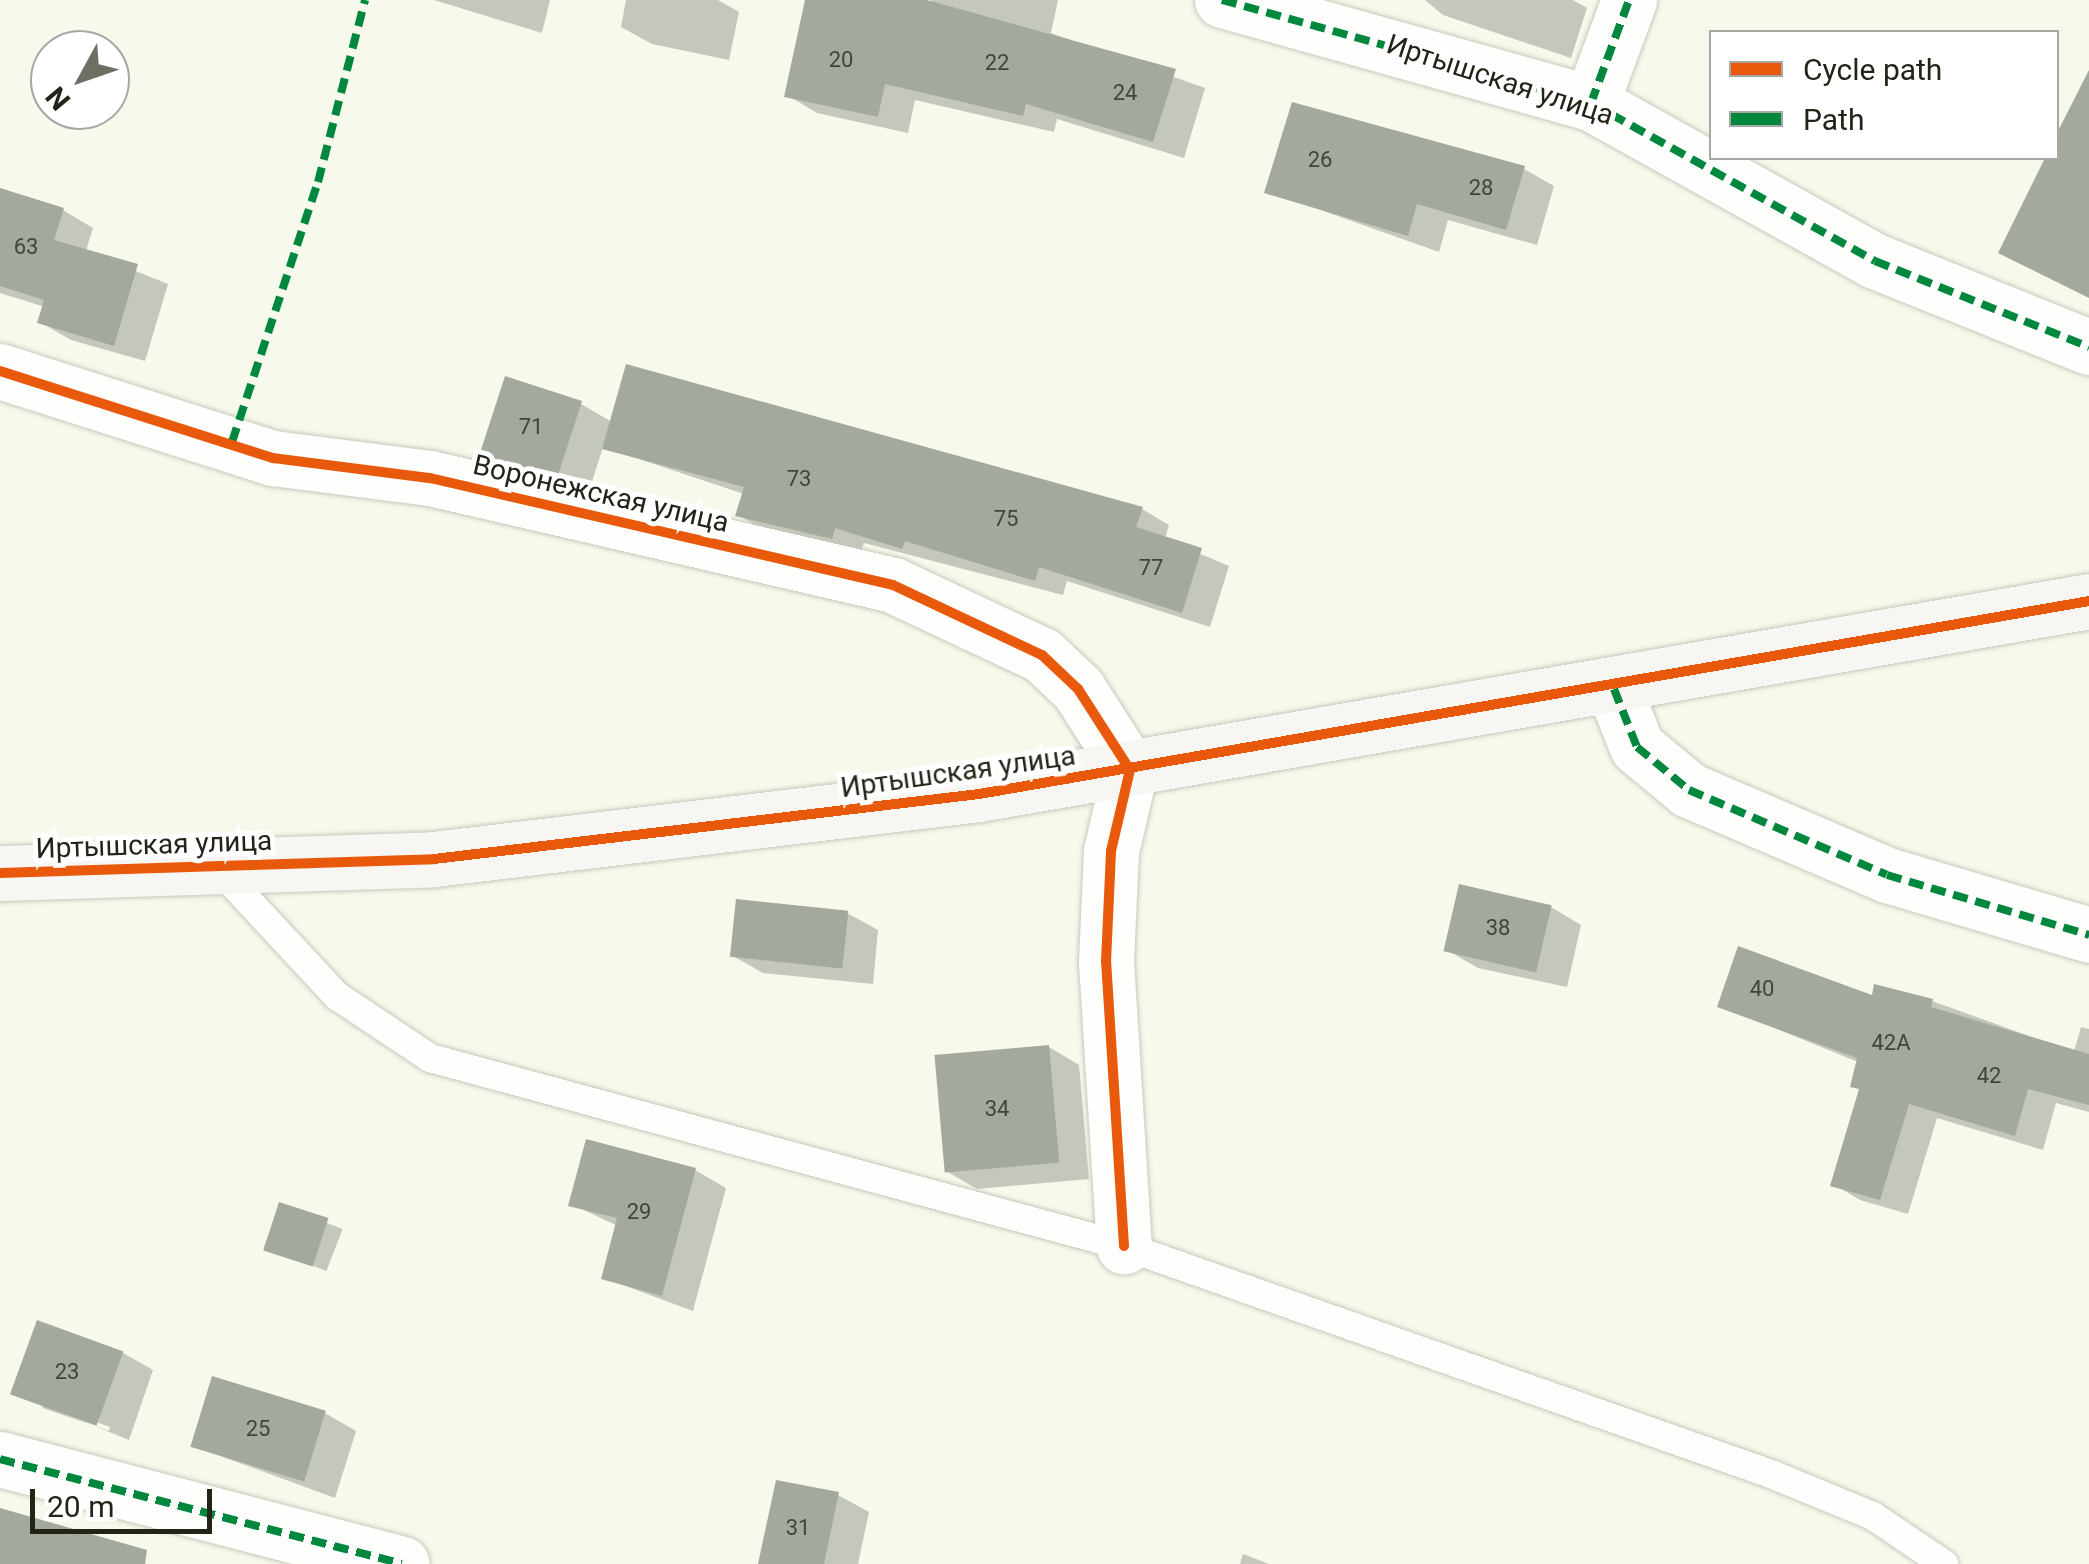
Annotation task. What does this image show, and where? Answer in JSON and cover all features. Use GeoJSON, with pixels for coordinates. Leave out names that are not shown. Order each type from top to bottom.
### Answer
{"type":"FeatureCollection","features":[{"type":"Feature","properties":{"kind":"main road","name":"Иртышская улица"},"geometry":{"type":"LineString","coordinates":[[0,873],[216,866],[581,845],[1130,770],[1614,689],[2089,601]]}},
{"type":"Feature","properties":{"kind":"street","name":"Иртышская улица"},"geometry":{"type":"LineString","coordinates":[[1222,0],[1592,103],[1875,260],[2089,347]]}},
{"type":"Feature","properties":{"kind":"street"},"geometry":{"type":"LineString","coordinates":[[1592,103],[1630,0]]}},
{"type":"Feature","properties":{"kind":"street","name":"Воронежская улица"},"geometry":{"type":"LineString","coordinates":[[0,371],[274,458],[430,478],[893,585],[1042,655],[1086,700],[1130,770]]}},
{"type":"Feature","properties":{"kind":"street"},"geometry":{"type":"LineString","coordinates":[[1614,689],[1637,747],[1689,790],[1887,875],[2089,936]]}},
{"type":"Feature","properties":{"kind":"street"},"geometry":{"type":"LineString","coordinates":[[1124,1246],[1106,962],[1111,851],[1130,770]]}},
{"type":"Feature","properties":{"kind":"street"},"geometry":{"type":"LineString","coordinates":[[0,1459],[402,1564]]}},
{"type":"Feature","properties":{"kind":"lane"},"geometry":{"type":"LineString","coordinates":[[216,866],[337,996],[430,1058],[1124,1246],[1771,1474],[1873,1516],[1944,1564]]}},
{"type":"Feature","properties":{"kind":"building"},"geometry":{"type":"Polygon","coordinates":[[[805,0],[927,0],[1176,69],[1153,142],[1026,104],[1023,116],[885,84],[878,117],[784,97],[805,0]]]}},
{"type":"Feature","properties":{"kind":"building"},"geometry":{"type":"Polygon","coordinates":[[[2089,70],[2089,298],[1998,253],[2044,160],[2059,160],[2059,129],[2089,70]]]}},
{"type":"Feature","properties":{"kind":"building"},"geometry":{"type":"Polygon","coordinates":[[[1292,102],[1525,166],[1506,230],[1417,204],[1408,236],[1264,193],[1292,102]]]}},
{"type":"Feature","properties":{"kind":"building"},"geometry":{"type":"Polygon","coordinates":[[[0,188],[64,208],[54,240],[138,264],[114,346],[37,323],[44,300],[0,286],[0,188]]]}},
{"type":"Feature","properties":{"kind":"building"},"geometry":{"type":"Polygon","coordinates":[[[626,364],[1143,507],[1136,527],[1202,548],[1182,613],[1039,567],[1035,581],[905,541],[902,549],[835,528],[832,539],[735,516],[744,487],[602,449],[626,364]]]}},
{"type":"Feature","properties":{"kind":"building"},"geometry":{"type":"Polygon","coordinates":[[[505,376],[582,401],[557,479],[480,454],[505,376]]]}},
{"type":"Feature","properties":{"kind":"building"},"geometry":{"type":"Polygon","coordinates":[[[1459,884],[1552,905],[1536,973],[1443,951],[1459,884]]]}},
{"type":"Feature","properties":{"kind":"building"},"geometry":{"type":"Polygon","coordinates":[[[736,899],[848,911],[842,968],[730,957],[736,899]]]}},
{"type":"Feature","properties":{"kind":"building"},"geometry":{"type":"Polygon","coordinates":[[[1738,946],[1872,995],[1874,984],[1933,999],[1931,1007],[2089,1054],[2089,1105],[2028,1089],[2015,1136],[1909,1104],[1880,1200],[1830,1186],[1859,1089],[1850,1087],[1857,1058],[1717,1007],[1738,946]]]}},
{"type":"Feature","properties":{"kind":"building"},"geometry":{"type":"Polygon","coordinates":[[[1049,1045],[1059,1163],[945,1173],[934,1055],[1049,1045]]]}},
{"type":"Feature","properties":{"kind":"building"},"geometry":{"type":"Polygon","coordinates":[[[586,1139],[696,1168],[662,1296],[601,1279],[617,1218],[568,1206],[586,1139]]]}},
{"type":"Feature","properties":{"kind":"building"},"geometry":{"type":"Polygon","coordinates":[[[279,1202],[328,1218],[313,1267],[263,1251],[279,1202]]]}},
{"type":"Feature","properties":{"kind":"building"},"geometry":{"type":"Polygon","coordinates":[[[37,1320],[123,1351],[96,1426],[10,1394],[37,1320]]]}},
{"type":"Feature","properties":{"kind":"building"},"geometry":{"type":"Polygon","coordinates":[[[212,1376],[326,1411],[304,1482],[190,1447],[212,1376]]]}},
{"type":"Feature","properties":{"kind":"building"},"geometry":{"type":"Polygon","coordinates":[[[776,1480],[839,1492],[824,1564],[758,1564],[776,1480]]]}},
{"type":"Feature","properties":{"kind":"building"},"geometry":{"type":"Polygon","coordinates":[[[0,1508],[147,1550],[145,1564],[0,1564],[0,1508]]]}},
{"type":"Feature","properties":{"kind":"marked path"},"geometry":{"type":"LineString","coordinates":[[232,442],[318,182],[365,0]]}},
{"type":"Feature","properties":{"kind":"marked path"},"geometry":{"type":"LineString","coordinates":[[1222,0],[1591,103],[1875,261],[2089,347]]}},
{"type":"Feature","properties":{"kind":"marked path"},"geometry":{"type":"LineString","coordinates":[[1591,103],[1629,0]]}},
{"type":"Feature","properties":{"kind":"marked path"},"geometry":{"type":"LineString","coordinates":[[1614,689],[1637,747],[1689,790],[1887,875],[2089,935]]}},
{"type":"Feature","properties":{"kind":"marked path"},"geometry":{"type":"LineString","coordinates":[[0,1459],[402,1564]]}},
{"type":"Feature","properties":{"kind":"cycle path"},"geometry":{"type":"LineString","coordinates":[[0,371],[273,458],[430,478],[893,585],[1042,655],[1078,689],[1130,770]]}},
{"type":"Feature","properties":{"kind":"cycle path"},"geometry":{"type":"LineString","coordinates":[[0,873],[434,859],[979,794],[2089,601]]}},
{"type":"Feature","properties":{"kind":"cycle path"},"geometry":{"type":"LineString","coordinates":[[1124,1246],[1106,962],[1111,851],[1130,770]]}}]}
